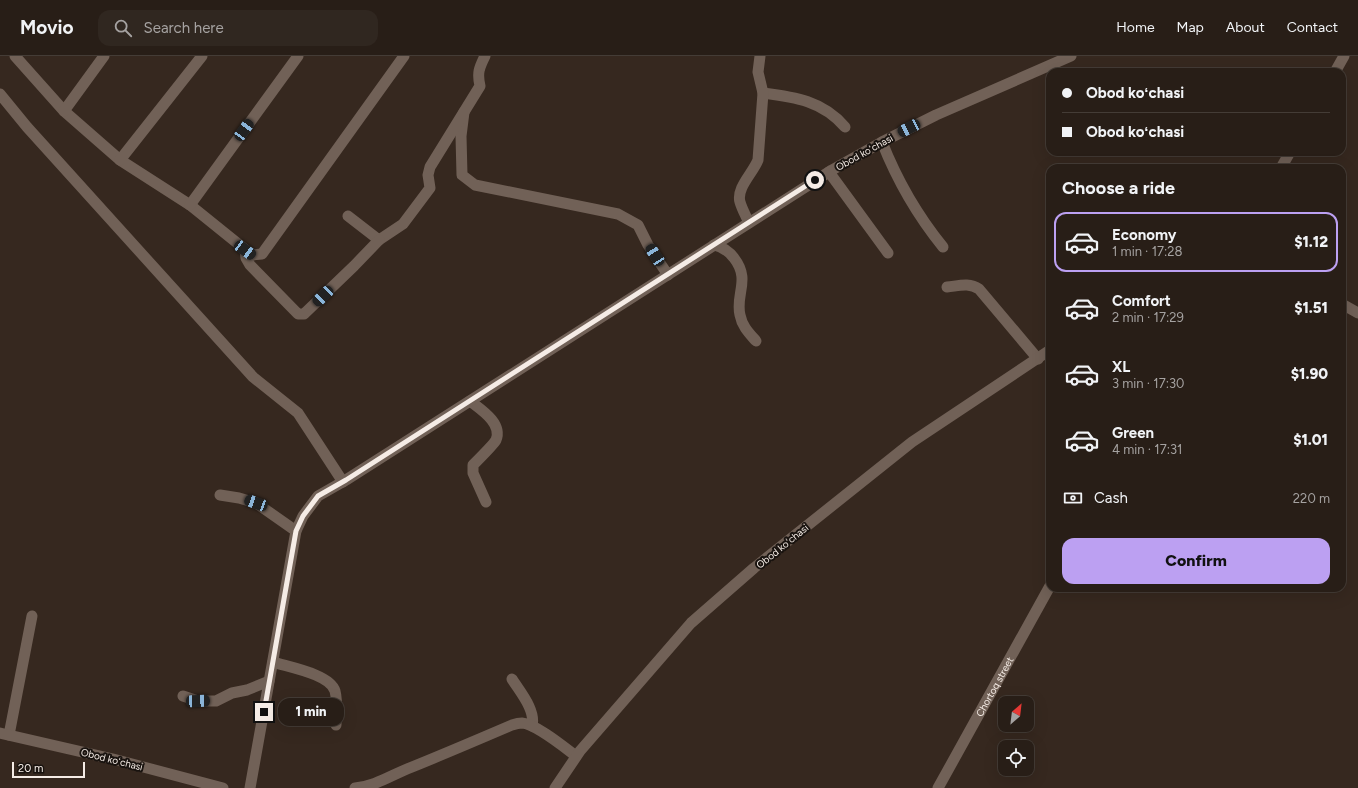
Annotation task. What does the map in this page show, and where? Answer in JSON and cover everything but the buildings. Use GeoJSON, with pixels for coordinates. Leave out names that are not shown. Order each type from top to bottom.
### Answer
{"type":"FeatureCollection","features":[{"type":"Feature","properties":{"kind":"street"},"geometry":{"type":"LineString","coordinates":[[15,56],[64,111],[120,160],[190,205],[252,256],[262,254],[404,56]]}},
{"type":"Feature","properties":{"kind":"street"},"geometry":{"type":"LineString","coordinates":[[64,111],[104,56]]}},
{"type":"Feature","properties":{"kind":"street"},"geometry":{"type":"LineString","coordinates":[[120,160],[202,56]]}},
{"type":"Feature","properties":{"kind":"street"},"geometry":{"type":"LineString","coordinates":[[190,205],[298,56]]}},
{"type":"Feature","properties":{"kind":"street"},"geometry":{"type":"LineString","coordinates":[[245,250],[246,258],[250,265],[298,314],[304,314],[379,240],[403,224],[430,188],[428,175],[430,167],[480,86],[478,75],[480,64],[485,56]]}},
{"type":"Feature","properties":{"kind":"street"},"geometry":{"type":"LineString","coordinates":[[748,223],[739,202],[739,194],[755,169],[758,160],[763,93],[758,72],[760,56]]}},
{"type":"Feature","properties":{"kind":"street","name":"Obod koʻchasi"},"geometry":{"type":"LineString","coordinates":[[250,788],[296,531],[303,516],[318,496],[829,172],[882,142],[936,115],[1071,56]]}},
{"type":"Feature","properties":{"kind":"street"},"geometry":{"type":"LineString","coordinates":[[1337,68],[1344,56]]}},
{"type":"Feature","properties":{"kind":"street"},"geometry":{"type":"LineString","coordinates":[[763,93],[786,96],[818,105],[837,117],[846,127]]}},
{"type":"Feature","properties":{"kind":"street"},"geometry":{"type":"LineString","coordinates":[[0,94],[253,377],[298,414],[342,482]]}},
{"type":"Feature","properties":{"kind":"street"},"geometry":{"type":"LineString","coordinates":[[464,112],[461,136],[462,175],[475,184],[618,214],[638,225],[648,245],[668,274]]}},
{"type":"Feature","properties":{"kind":"street"},"geometry":{"type":"LineString","coordinates":[[882,142],[912,205],[942,247]]}},
{"type":"Feature","properties":{"kind":"street"},"geometry":{"type":"LineString","coordinates":[[829,172],[888,252]]}},
{"type":"Feature","properties":{"kind":"street"},"geometry":{"type":"LineString","coordinates":[[348,216],[379,240]]}},
{"type":"Feature","properties":{"kind":"street"},"geometry":{"type":"LineString","coordinates":[[714,245],[722,247],[730,253],[738,263],[743,275],[739,314],[743,326],[756,341]]}},
{"type":"Feature","properties":{"kind":"street"},"geometry":{"type":"LineString","coordinates":[[947,287],[966,285],[973,286],[978,289],[1038,358]]}},
{"type":"Feature","properties":{"kind":"street"},"geometry":{"type":"LineString","coordinates":[[1346,306],[1358,313]]}},
{"type":"Feature","properties":{"kind":"street","name":"Obod koʻchasi"},"geometry":{"type":"LineString","coordinates":[[555,788],[576,756],[691,623],[754,568],[912,442],[1046,353]]}},
{"type":"Feature","properties":{"kind":"street"},"geometry":{"type":"LineString","coordinates":[[470,401],[493,420],[497,429],[496,440],[473,465],[474,473],[486,502]]}},
{"type":"Feature","properties":{"kind":"street"},"geometry":{"type":"LineString","coordinates":[[220,495],[256,503],[296,531]]}},
{"type":"Feature","properties":{"kind":"street","name":"Chortoq street"},"geometry":{"type":"LineString","coordinates":[[938,788],[1047,592]]}},
{"type":"Feature","properties":{"kind":"street"},"geometry":{"type":"LineString","coordinates":[[4,734],[32,616]]}},
{"type":"Feature","properties":{"kind":"street"},"geometry":{"type":"LineString","coordinates":[[273,662],[321,677],[330,682],[335,690],[337,703],[336,725]]}},
{"type":"Feature","properties":{"kind":"street"},"geometry":{"type":"LineString","coordinates":[[512,679],[529,709],[532,718],[532,726]]}},
{"type":"Feature","properties":{"kind":"street"},"geometry":{"type":"LineString","coordinates":[[183,696],[198,701],[216,701],[232,693],[247,690],[269,681]]}},
{"type":"Feature","properties":{"kind":"street"},"geometry":{"type":"LineString","coordinates":[[355,788],[364,787],[383,781],[401,771],[512,725],[523,723],[532,726],[549,736],[576,756]]}},
{"type":"Feature","properties":{"kind":"street","name":"Obod koʻchasi"},"geometry":{"type":"LineString","coordinates":[[4,734],[113,759],[223,788]]}},
{"type":"Feature","properties":{"kind":"route"},"geometry":{"type":"LineString","coordinates":[[264,712],[296,531],[303,516],[318,496],[346,480],[815,180]]}}]}
